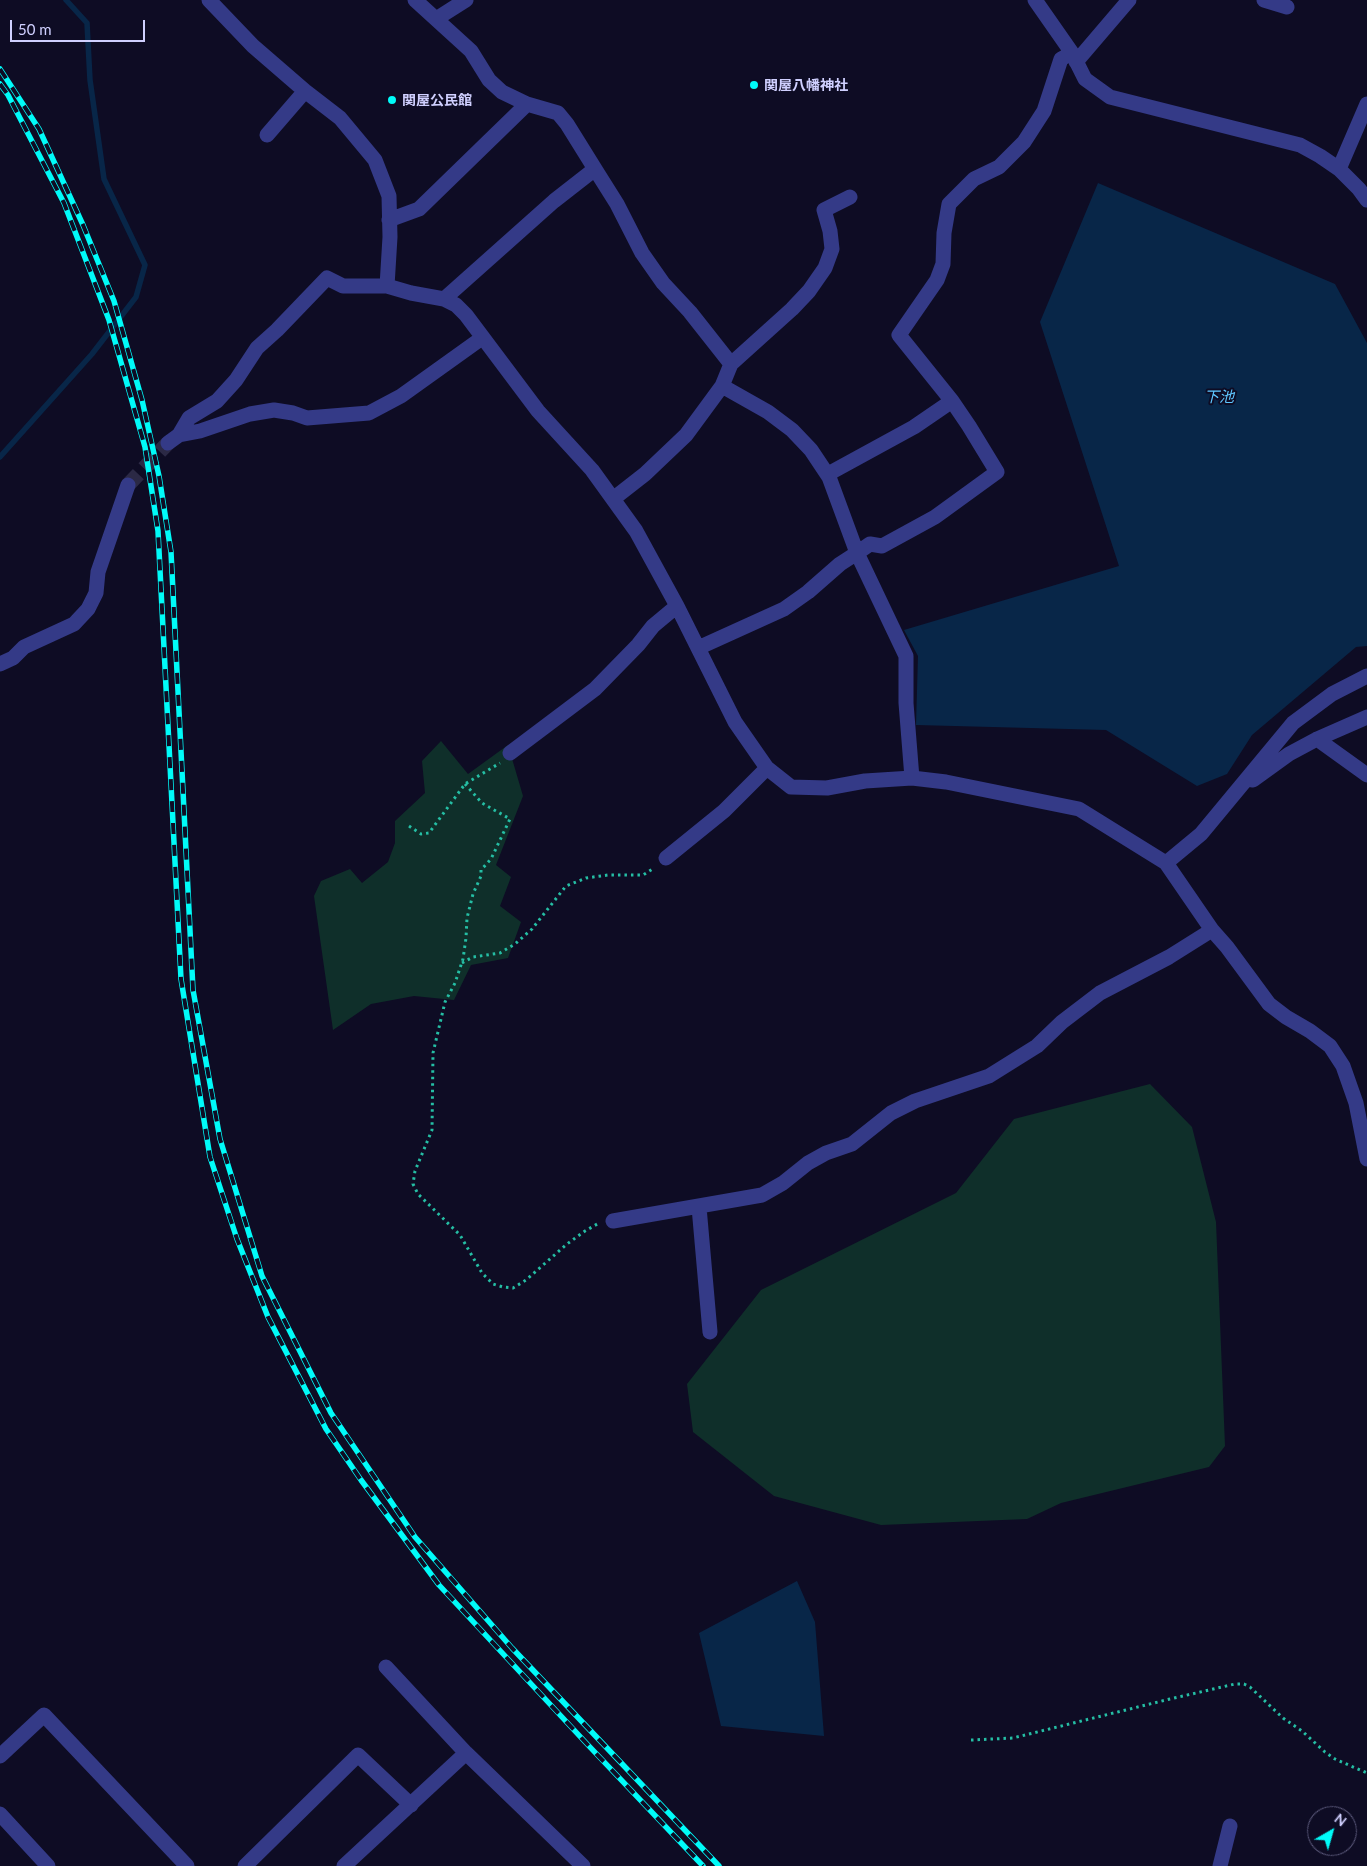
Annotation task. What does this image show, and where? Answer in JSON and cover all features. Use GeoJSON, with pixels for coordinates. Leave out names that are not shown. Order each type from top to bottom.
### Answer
{"type":"FeatureCollection","features":[{"type":"Feature","properties":{"kind":"street"},"geometry":{"type":"LineString","coordinates":[[209,0],[253,46],[305,91],[340,118],[375,160],[389,196],[387,286]]}},
{"type":"Feature","properties":{"kind":"street"},"geometry":{"type":"LineString","coordinates":[[415,0],[471,52],[489,80],[502,92],[527,104],[558,114],[567,124],[617,204],[642,253],[663,284],[690,312],[731,364]]}},
{"type":"Feature","properties":{"kind":"street"},"geometry":{"type":"LineString","coordinates":[[436,19],[466,0]]}},
{"type":"Feature","properties":{"kind":"street"},"geometry":{"type":"LineString","coordinates":[[1035,0],[1074,57],[1085,79],[1110,97],[1300,145],[1339,168],[1367,200]]}},
{"type":"Feature","properties":{"kind":"street"},"geometry":{"type":"LineString","coordinates":[[698,648],[784,609],[808,592],[840,564],[870,544],[882,546],[935,517],[998,472],[952,401],[900,335],[937,280],[943,264],[944,233],[949,204],[974,179],[999,166],[1024,142],[1044,111],[1061,59],[1074,57],[1129,0]]}},
{"type":"Feature","properties":{"kind":"street"},"geometry":{"type":"LineString","coordinates":[[1264,0],[1287,7]]}},
{"type":"Feature","properties":{"kind":"street"},"geometry":{"type":"LineString","coordinates":[[267,135],[305,91]]}},
{"type":"Feature","properties":{"kind":"street"},"geometry":{"type":"LineString","coordinates":[[389,220],[419,209],[527,104]]}},
{"type":"Feature","properties":{"kind":"street"},"geometry":{"type":"LineString","coordinates":[[1339,168],[1363,122],[1367,104]]}},
{"type":"Feature","properties":{"kind":"street"},"geometry":{"type":"LineString","coordinates":[[444,299],[554,202],[595,169]]}},
{"type":"Feature","properties":{"kind":"street"},"geometry":{"type":"LineString","coordinates":[[613,499],[645,474],[686,435],[722,386],[731,364],[792,309],[809,291],[825,268],[832,249],[830,231],[824,210],[850,197]]}},
{"type":"Feature","properties":{"kind":"street"},"geometry":{"type":"LineString","coordinates":[[482,338],[401,396],[369,413],[308,418],[274,410],[250,414],[173,439],[189,418],[217,401],[236,380],[257,348],[327,278],[343,286],[387,286],[410,293],[444,299],[456,305],[482,338],[538,411],[592,470],[636,531],[677,606],[735,722],[767,768],[791,786],[827,788],[865,781],[912,778],[946,782],[1079,809],[1166,863],[1212,930],[1227,947],[1269,1004],[1330,1046],[1344,1066],[1356,1103],[1367,1159]]}},
{"type":"Feature","properties":{"kind":"street"},"geometry":{"type":"LineString","coordinates":[[722,386],[768,412],[792,430],[811,450],[828,474],[857,553],[906,656],[906,703],[912,778]]}},
{"type":"Feature","properties":{"kind":"street"},"geometry":{"type":"LineString","coordinates":[[828,474],[914,426],[952,401]]}},
{"type":"Feature","properties":{"kind":"street"},"geometry":{"type":"LineString","coordinates":[[0,664],[13,658],[24,647],[74,624],[88,609],[96,593],[98,572],[128,485]]}},
{"type":"Feature","properties":{"kind":"street"},"geometry":{"type":"LineString","coordinates":[[510,753],[595,689],[638,646],[653,626],[677,606]]}},
{"type":"Feature","properties":{"kind":"street"},"geometry":{"type":"LineString","coordinates":[[1166,863],[1201,834],[1293,723],[1332,694],[1367,676]]}},
{"type":"Feature","properties":{"kind":"street"},"geometry":{"type":"LineString","coordinates":[[1237,790],[1289,754],[1317,739],[1367,717]]}},
{"type":"Feature","properties":{"kind":"street"},"geometry":{"type":"LineString","coordinates":[[1317,739],[1367,775]]}},
{"type":"Feature","properties":{"kind":"street"},"geometry":{"type":"LineString","coordinates":[[666,858],[724,811],[767,768]]}},
{"type":"Feature","properties":{"kind":"street"},"geometry":{"type":"LineString","coordinates":[[613,1221],[762,1195],[784,1183],[808,1163],[826,1153],[852,1144],[890,1113],[915,1101],[989,1076],[1037,1046],[1062,1022],[1100,993],[1169,957],[1212,930]]}},
{"type":"Feature","properties":{"kind":"street"},"geometry":{"type":"LineString","coordinates":[[699,1207],[710,1332]]}},
{"type":"Feature","properties":{"kind":"street"},"geometry":{"type":"LineString","coordinates":[[386,1667],[466,1754],[583,1866]]}},
{"type":"Feature","properties":{"kind":"street"},"geometry":{"type":"LineString","coordinates":[[0,1756],[44,1714],[187,1866]]}},
{"type":"Feature","properties":{"kind":"street"},"geometry":{"type":"LineString","coordinates":[[344,1866],[466,1754]]}},
{"type":"Feature","properties":{"kind":"street"},"geometry":{"type":"LineString","coordinates":[[245,1866],[358,1755],[411,1805]]}},
{"type":"Feature","properties":{"kind":"street"},"geometry":{"type":"LineString","coordinates":[[0,1814],[48,1866]]}},
{"type":"Feature","properties":{"kind":"street"},"geometry":{"type":"LineString","coordinates":[[1220,1866],[1230,1826]]}},
{"type":"Feature","properties":{"kind":"path"},"geometry":{"type":"LineString","coordinates":[[409,826],[422,834],[429,833],[465,784],[498,765],[510,753]]}},
{"type":"Feature","properties":{"kind":"path"},"geometry":{"type":"LineString","coordinates":[[465,784],[482,803],[510,820],[491,859],[481,870],[481,876],[473,894],[467,918],[462,963],[455,983],[445,1002],[433,1054],[432,1130],[415,1171],[413,1184],[418,1194],[460,1235],[482,1273],[493,1284],[503,1287],[513,1288],[526,1280],[585,1230],[609,1218],[613,1221]]}},
{"type":"Feature","properties":{"kind":"path"},"geometry":{"type":"LineString","coordinates":[[462,963],[473,957],[500,953],[515,944],[532,930],[566,886],[586,878],[608,875],[643,875],[666,858]]}},
{"type":"Feature","properties":{"kind":"path"},"geometry":{"type":"LineString","coordinates":[[971,1740],[1013,1738],[1170,1699],[1235,1684],[1244,1684],[1250,1687],[1283,1718],[1302,1731],[1325,1752],[1335,1759],[1367,1774]]}},
{"type":"Feature","properties":{"kind":"green space"},"geometry":{"type":"Polygon","coordinates":[[[441,741],[468,774],[508,745],[523,796],[496,865],[511,877],[500,906],[521,922],[508,958],[471,965],[454,1000],[414,996],[371,1004],[333,1030],[314,896],[321,881],[350,869],[362,883],[388,862],[395,843],[395,821],[425,793],[422,761],[441,741]]]}},
{"type":"Feature","properties":{"kind":"green space"},"geometry":{"type":"Polygon","coordinates":[[[1150,1084],[1192,1127],[1216,1222],[1225,1446],[1209,1467],[1061,1503],[1027,1519],[881,1525],[774,1496],[693,1432],[687,1384],[761,1290],[956,1193],[1014,1119],[1150,1084]]]}},
{"type":"Feature","properties":{"kind":"water","name":"下池"},"geometry":{"type":"Polygon","coordinates":[[[1098,183],[1335,284],[1367,343],[1367,646],[1356,647],[1252,735],[1227,774],[1197,786],[1106,730],[916,725],[918,656],[904,630],[1119,566],[1040,322],[1098,183]]]}},
{"type":"Feature","properties":{"kind":"water"},"geometry":{"type":"Polygon","coordinates":[[[797,1581],[815,1622],[824,1736],[721,1726],[699,1633],[797,1581]]]}},
{"type":"Feature","properties":{"kind":"waterway"},"geometry":{"type":"LineString","coordinates":[[0,457],[92,354],[136,297],[145,265],[104,179],[90,80],[87,23],[66,0]]}},
{"type":"Feature","properties":{"kind":"tunnel"},"geometry":{"type":"LineString","coordinates":[[128,485],[168,443]]}},
{"type":"Feature","properties":{"kind":"railway"},"geometry":{"type":"LineString","coordinates":[[0,69],[39,129],[83,225],[114,301],[142,400],[159,476],[171,552],[193,990],[220,1139],[262,1276],[331,1413],[415,1537],[512,1648],[719,1866]]}},
{"type":"Feature","properties":{"kind":"railway"},"geometry":{"type":"LineString","coordinates":[[0,84],[8,95],[64,203],[109,320],[145,447],[158,531],[181,979],[210,1157],[237,1239],[268,1317],[326,1429],[361,1480],[439,1585],[703,1866]]}},
{"type":"Feature","properties":{"kind":"place","name":"関屋八幡神社"},"geometry":{"type":"Point","coordinates":[754,85]}},
{"type":"Feature","properties":{"kind":"place","name":"関屋公民館"},"geometry":{"type":"Point","coordinates":[392,100]}}]}
